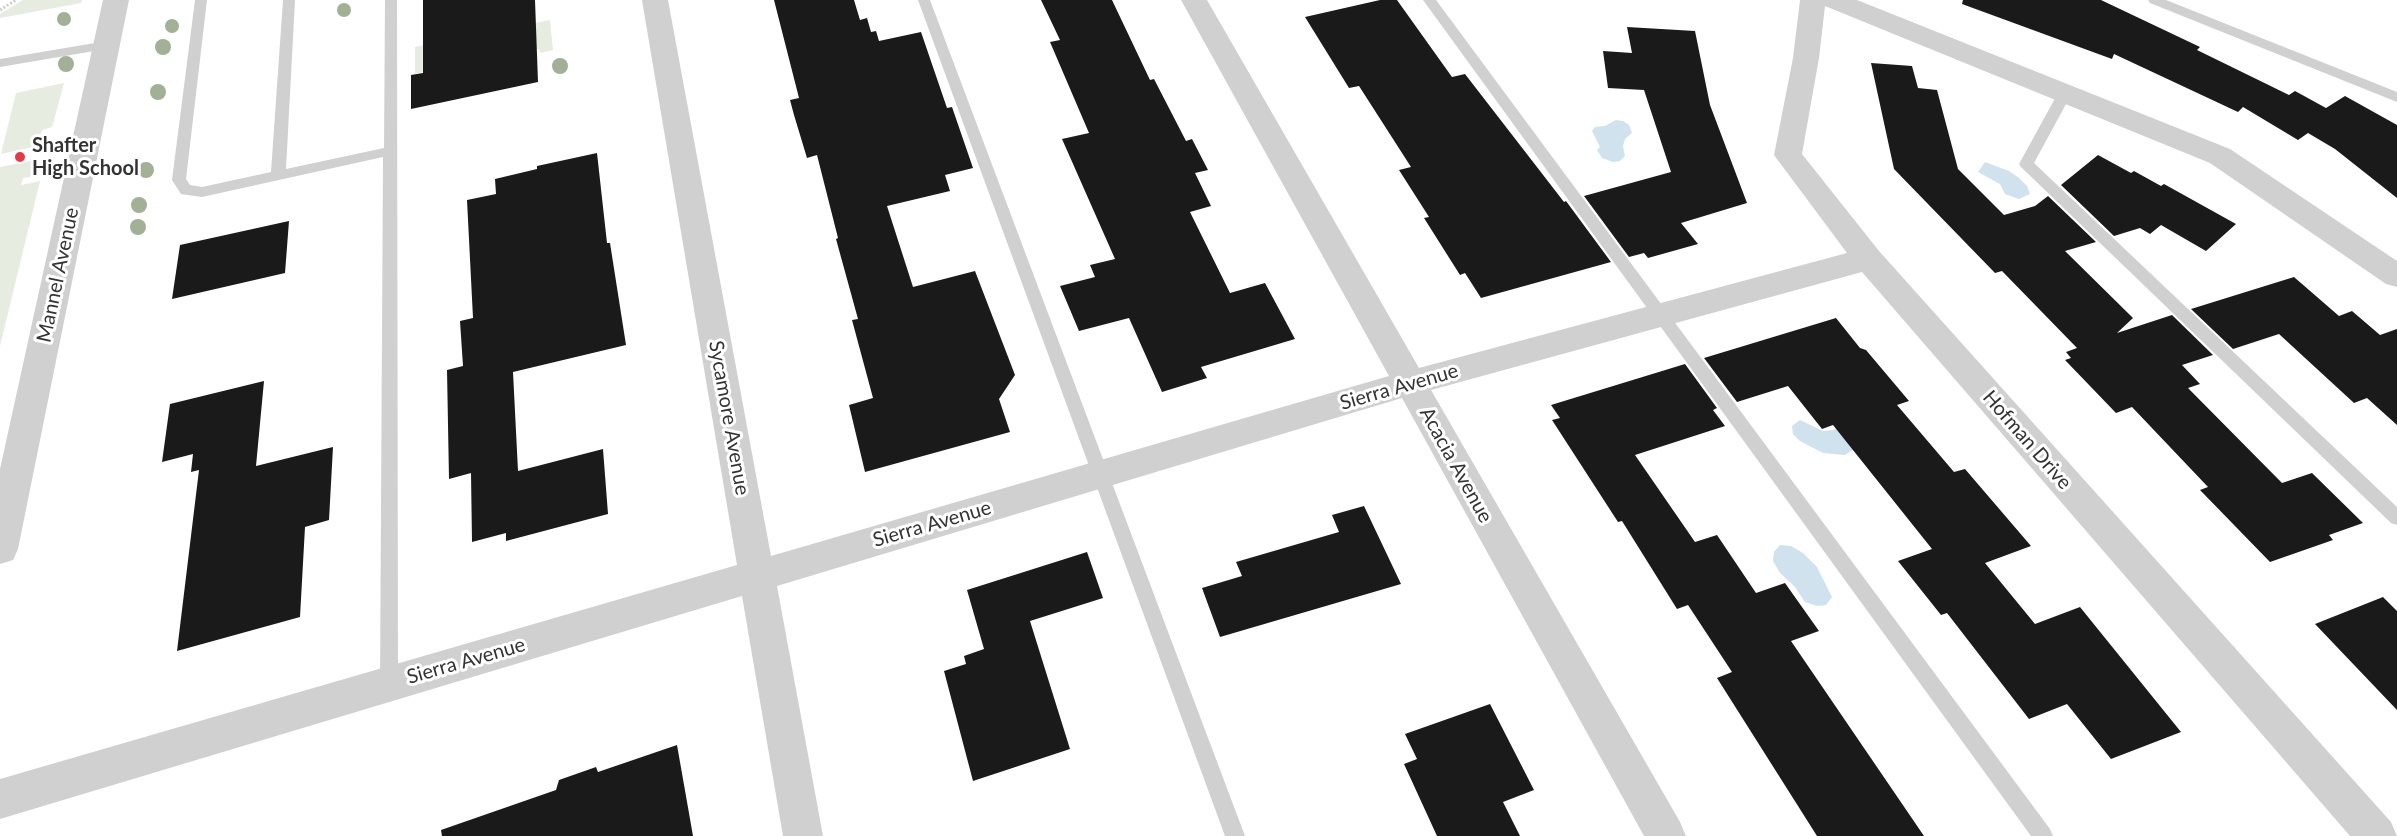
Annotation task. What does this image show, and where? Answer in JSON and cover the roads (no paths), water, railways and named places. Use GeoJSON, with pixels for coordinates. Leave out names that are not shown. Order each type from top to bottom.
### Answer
{"type":"FeatureCollection","features":[{"type":"Feature","properties":{"kind":"street","name":"Mannel Avenue"},"geometry":{"type":"LineString","coordinates":[[0,549],[116,0]]}},
{"type":"Feature","properties":{"kind":"street","name":"Sycamore Avenue"},"geometry":{"type":"LineString","coordinates":[[655,0],[803,836]]}},
{"type":"Feature","properties":{"kind":"street","name":"Acacia Avenue"},"geometry":{"type":"LineString","coordinates":[[1194,0],[1666,836]]}},
{"type":"Feature","properties":{"kind":"street","name":"Hofman Drive"},"geometry":{"type":"LineString","coordinates":[[1814,0],[1788,155],[1868,259],[2377,836]]}},
{"type":"Feature","properties":{"kind":"street"},"geometry":{"type":"LineString","coordinates":[[1834,0],[2220,156],[2397,276]]}},
{"type":"Feature","properties":{"kind":"street","name":"Sierra Avenue"},"geometry":{"type":"LineString","coordinates":[[0,799],[1410,383],[1868,259]]}},
{"type":"Feature","properties":{"kind":"lane"},"geometry":{"type":"LineString","coordinates":[[201,0],[179,180],[186,190],[202,192],[390,151]]}},
{"type":"Feature","properties":{"kind":"lane"},"geometry":{"type":"LineString","coordinates":[[279,176],[290,0]]}},
{"type":"Feature","properties":{"kind":"lane"},"geometry":{"type":"LineString","coordinates":[[389,684],[391,0]]}},
{"type":"Feature","properties":{"kind":"lane"},"geometry":{"type":"LineString","coordinates":[[924,0],[1235,836]]}},
{"type":"Feature","properties":{"kind":"lane"},"geometry":{"type":"LineString","coordinates":[[1429,0],[2043,836]]}},
{"type":"Feature","properties":{"kind":"lane"},"geometry":{"type":"LineString","coordinates":[[2154,0],[2397,97]]}},
{"type":"Feature","properties":{"kind":"lane"},"geometry":{"type":"LineString","coordinates":[[0,63],[107,45]]}},
{"type":"Feature","properties":{"kind":"lane"},"geometry":{"type":"LineString","coordinates":[[2065,93],[2026,164],[2397,518]]}},
{"type":"Feature","properties":{"kind":"water"},"geometry":{"type":"Polygon","coordinates":[[[1616,120],[1629,125],[1632,133],[1625,139],[1623,146],[1625,156],[1620,161],[1613,162],[1602,158],[1597,150],[1600,147],[1592,131],[1595,127],[1605,126],[1616,120]]]}},
{"type":"Feature","properties":{"kind":"water"},"geometry":{"type":"Polygon","coordinates":[[[1985,162],[2009,171],[2019,178],[2027,186],[2030,194],[2019,199],[2005,194],[2000,184],[1978,172],[1985,162]]]}},
{"type":"Feature","properties":{"kind":"water"},"geometry":{"type":"Polygon","coordinates":[[[1800,420],[1823,431],[1844,425],[1871,447],[1851,451],[1845,455],[1823,453],[1800,441],[1793,434],[1792,426],[1800,420]]]}},
{"type":"Feature","properties":{"kind":"water"},"geometry":{"type":"Polygon","coordinates":[[[1780,545],[1791,546],[1803,553],[1817,567],[1832,597],[1826,605],[1817,606],[1805,602],[1795,587],[1780,573],[1773,561],[1774,552],[1780,545]]]}},
{"type":"Feature","properties":{"kind":"place","name":"Shafter High School"},"geometry":{"type":"Point","coordinates":[20,157]}}]}
